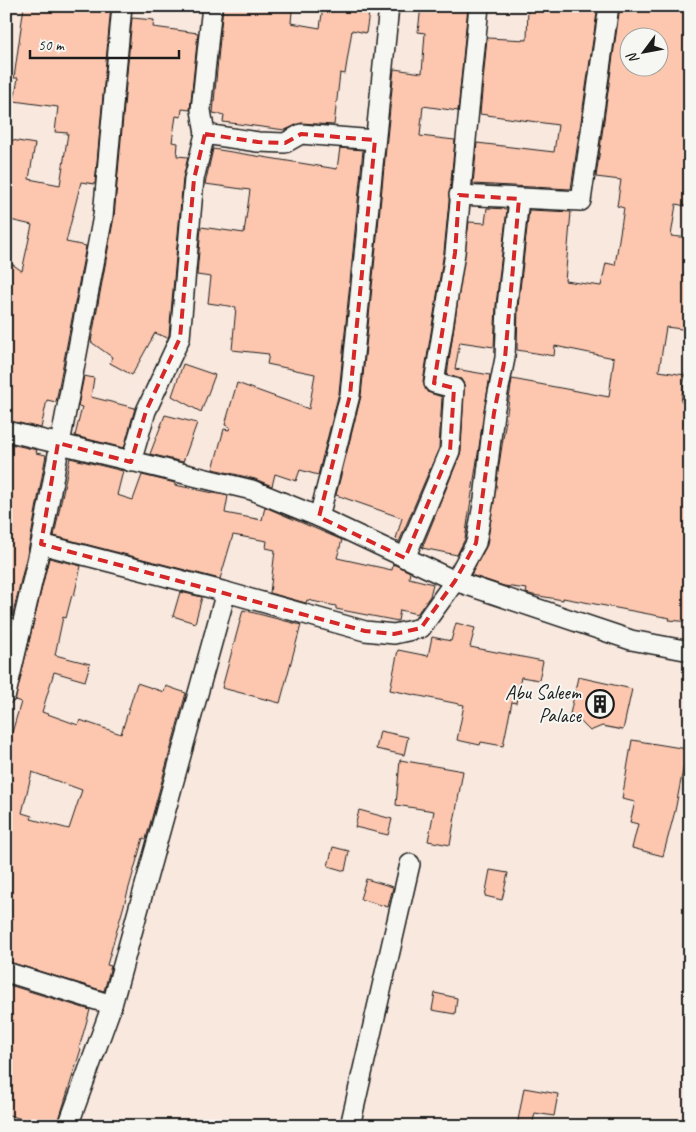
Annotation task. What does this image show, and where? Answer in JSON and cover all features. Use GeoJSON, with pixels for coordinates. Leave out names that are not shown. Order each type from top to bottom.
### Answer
{"type":"FeatureCollection","features":[{"type":"Feature","properties":{"kind":"street"},"geometry":{"type":"LineString","coordinates":[[6,694],[41,544],[58,443],[103,216],[122,6]]}},
{"type":"Feature","properties":{"kind":"street"},"geometry":{"type":"LineString","coordinates":[[131,462],[146,411],[180,338],[194,179],[205,134],[201,110],[212,6]]}},
{"type":"Feature","properties":{"kind":"street"},"geometry":{"type":"LineString","coordinates":[[319,517],[350,394],[389,6]]}},
{"type":"Feature","properties":{"kind":"street"},"geometry":{"type":"LineString","coordinates":[[405,558],[450,451],[454,388],[434,382],[455,253],[480,6]]}},
{"type":"Feature","properties":{"kind":"street"},"geometry":{"type":"LineString","coordinates":[[460,195],[581,201],[609,6]]}},
{"type":"Feature","properties":{"kind":"street"},"geometry":{"type":"LineString","coordinates":[[205,134],[258,142],[285,143],[300,134],[375,140]]}},
{"type":"Feature","properties":{"kind":"street"},"geometry":{"type":"LineString","coordinates":[[41,544],[226,592],[365,631],[394,634],[420,628],[455,581],[476,543],[484,499],[494,413],[505,358],[507,306],[519,199]]}},
{"type":"Feature","properties":{"kind":"street"},"geometry":{"type":"LineString","coordinates":[[6,431],[252,490],[319,517],[455,581],[631,640],[690,651]]}},
{"type":"Feature","properties":{"kind":"street"},"geometry":{"type":"LineString","coordinates":[[68,1126],[112,1005],[226,592]]}},
{"type":"Feature","properties":{"kind":"street"},"geometry":{"type":"LineString","coordinates":[[350,1126],[410,864]]}},
{"type":"Feature","properties":{"kind":"street"},"geometry":{"type":"LineString","coordinates":[[6,972],[112,1005]]}},
{"type":"Feature","properties":{"kind":"highlighted area"},"geometry":{"type":"Polygon","coordinates":[[[205,134],[258,142],[285,143],[301,134],[375,140],[350,395],[319,517],[405,558],[450,451],[454,388],[434,383],[455,253],[459,195],[519,199],[505,358],[494,413],[476,543],[455,581],[421,628],[394,634],[365,631],[41,544],[58,443],[131,462],[146,411],[180,338],[194,179],[205,134]]]}},
{"type":"Feature","properties":{"kind":"building"},"geometry":{"type":"Polygon","coordinates":[[[24,6],[111,6],[95,184],[81,182],[66,242],[86,246],[56,402],[47,400],[41,428],[6,420],[6,260],[22,271],[32,225],[6,219],[6,139],[35,144],[29,179],[60,185],[68,133],[55,132],[58,107],[14,101],[18,78],[14,78],[24,6]]]}},
{"type":"Feature","properties":{"kind":"building"},"geometry":{"type":"Polygon","coordinates":[[[223,6],[292,11],[291,23],[320,28],[323,6],[370,6],[366,33],[352,30],[345,74],[340,73],[334,125],[301,123],[285,130],[223,122],[224,115],[213,113],[223,6]]]}},
{"type":"Feature","properties":{"kind":"building"},"geometry":{"type":"Polygon","coordinates":[[[421,6],[468,6],[458,111],[423,106],[420,136],[455,140],[444,252],[423,382],[427,392],[442,397],[439,448],[399,542],[396,539],[402,518],[336,495],[361,396],[394,69],[422,73],[425,33],[418,32],[421,6]]]}},
{"type":"Feature","properties":{"kind":"building"},"geometry":{"type":"Polygon","coordinates":[[[528,6],[598,6],[571,189],[473,184],[477,143],[554,152],[558,125],[480,114],[487,38],[527,40],[528,6]]]}},
{"type":"Feature","properties":{"kind":"building"},"geometry":{"type":"Polygon","coordinates":[[[620,6],[690,6],[690,207],[676,204],[671,236],[690,238],[690,330],[666,327],[659,371],[685,375],[681,402],[687,402],[684,424],[690,426],[685,451],[690,452],[690,514],[686,538],[690,539],[690,622],[669,620],[670,618],[563,598],[563,600],[533,595],[526,593],[527,589],[504,586],[471,575],[487,545],[512,379],[609,397],[614,358],[555,346],[554,356],[517,350],[518,307],[529,210],[571,212],[565,281],[601,286],[606,263],[615,265],[624,208],[617,206],[621,180],[596,177],[620,6]]]}},
{"type":"Feature","properties":{"kind":"building"},"geometry":{"type":"Polygon","coordinates":[[[132,18],[154,20],[153,27],[198,33],[190,110],[182,109],[181,117],[176,116],[172,142],[178,143],[177,156],[188,157],[183,178],[169,335],[168,338],[155,333],[132,375],[110,363],[112,357],[91,342],[114,217],[132,18]]]}},
{"type":"Feature","properties":{"kind":"building"},"geometry":{"type":"Polygon","coordinates":[[[340,148],[363,150],[339,393],[318,475],[300,470],[296,481],[275,474],[272,486],[255,479],[213,469],[224,429],[229,430],[230,427],[225,425],[237,383],[309,409],[315,374],[267,364],[269,354],[232,350],[236,307],[208,303],[211,277],[197,275],[201,227],[244,233],[250,190],[205,184],[213,149],[337,169],[340,148]]]}},
{"type":"Feature","properties":{"kind":"building"},"geometry":{"type":"Polygon","coordinates":[[[487,208],[507,209],[496,305],[494,347],[460,342],[455,369],[490,375],[465,539],[457,555],[422,548],[461,452],[464,384],[461,379],[447,375],[469,222],[485,223],[487,208]]]}},
{"type":"Feature","properties":{"kind":"building"},"geometry":{"type":"Polygon","coordinates":[[[183,364],[215,375],[201,412],[172,396],[183,364]]]}},
{"type":"Feature","properties":{"kind":"building"},"geometry":{"type":"Polygon","coordinates":[[[84,376],[94,378],[91,397],[135,408],[124,448],[75,436],[82,407],[78,406],[84,376]]]}},
{"type":"Feature","properties":{"kind":"building"},"geometry":{"type":"Polygon","coordinates":[[[165,415],[197,423],[183,462],[150,454],[165,415]]]}},
{"type":"Feature","properties":{"kind":"building"},"geometry":{"type":"Polygon","coordinates":[[[6,443],[37,450],[36,453],[46,455],[30,542],[6,643],[6,443]]]}},
{"type":"Feature","properties":{"kind":"building"},"geometry":{"type":"Polygon","coordinates":[[[70,458],[123,471],[117,495],[133,500],[142,475],[175,483],[175,485],[228,496],[225,513],[262,520],[265,507],[342,540],[337,558],[392,570],[393,564],[410,572],[409,578],[433,584],[430,596],[417,614],[400,610],[398,621],[336,609],[336,606],[307,600],[306,603],[270,593],[275,550],[266,548],[267,541],[233,535],[220,579],[54,536],[70,458]]]}},
{"type":"Feature","properties":{"kind":"building"},"geometry":{"type":"Polygon","coordinates":[[[49,558],[81,566],[74,596],[72,595],[66,618],[63,617],[55,655],[90,664],[85,681],[54,672],[42,712],[78,725],[80,720],[121,734],[137,683],[164,692],[166,686],[186,693],[146,839],[143,838],[107,965],[111,966],[104,991],[6,961],[6,753],[21,702],[15,700],[49,558]],[[32,772],[22,813],[32,816],[31,819],[69,829],[82,790],[32,772]]]}},
{"type":"Feature","properties":{"kind":"building"},"geometry":{"type":"Polygon","coordinates":[[[180,592],[202,597],[195,623],[173,616],[180,592]]]}},
{"type":"Feature","properties":{"kind":"building"},"geometry":{"type":"Polygon","coordinates":[[[243,610],[301,625],[280,703],[222,688],[243,610]]]}},
{"type":"Feature","properties":{"kind":"building"},"geometry":{"type":"Polygon","coordinates":[[[456,623],[475,628],[470,647],[543,661],[539,680],[521,677],[516,703],[512,702],[503,746],[481,742],[480,745],[457,740],[464,705],[390,690],[398,650],[428,656],[432,637],[451,641],[456,623]]]}},
{"type":"Feature","properties":{"kind":"building","name":"Abu Saleem Palace"},"geometry":{"type":"Polygon","coordinates":[[[578,677],[632,689],[623,730],[602,726],[590,731],[580,721],[569,719],[578,677]]]}},
{"type":"Feature","properties":{"kind":"building"},"geometry":{"type":"Polygon","coordinates":[[[380,731],[408,737],[404,755],[376,749],[380,731]]]}},
{"type":"Feature","properties":{"kind":"building"},"geometry":{"type":"Polygon","coordinates":[[[632,740],[687,749],[675,811],[663,856],[632,848],[638,824],[630,822],[635,802],[622,799],[632,740]]]}},
{"type":"Feature","properties":{"kind":"building"},"geometry":{"type":"Polygon","coordinates":[[[400,760],[463,771],[450,845],[428,841],[434,811],[396,805],[400,760]]]}},
{"type":"Feature","properties":{"kind":"building"},"geometry":{"type":"Polygon","coordinates":[[[359,810],[392,819],[388,835],[355,827],[359,810]]]}},
{"type":"Feature","properties":{"kind":"building"},"geometry":{"type":"Polygon","coordinates":[[[333,847],[349,851],[345,871],[328,866],[333,847]]]}},
{"type":"Feature","properties":{"kind":"building"},"geometry":{"type":"Polygon","coordinates":[[[490,870],[508,873],[502,900],[485,896],[490,870]]]}},
{"type":"Feature","properties":{"kind":"building"},"geometry":{"type":"Polygon","coordinates":[[[366,879],[393,887],[388,907],[360,899],[366,879]]]}},
{"type":"Feature","properties":{"kind":"building"},"geometry":{"type":"Polygon","coordinates":[[[6,984],[90,1010],[79,1048],[81,1049],[57,1126],[43,1126],[6,1114],[6,984]]]}},
{"type":"Feature","properties":{"kind":"building"},"geometry":{"type":"Polygon","coordinates":[[[435,993],[457,998],[455,1014],[432,1010],[435,993]]]}},
{"type":"Feature","properties":{"kind":"building"},"geometry":{"type":"Polygon","coordinates":[[[524,1088],[558,1094],[554,1116],[535,1113],[532,1126],[517,1126],[524,1088]]]}},
{"type":"Feature","properties":{"kind":"place","name":"Abu Saleem Palace"},"geometry":{"type":"Point","coordinates":[600,704]}}]}
